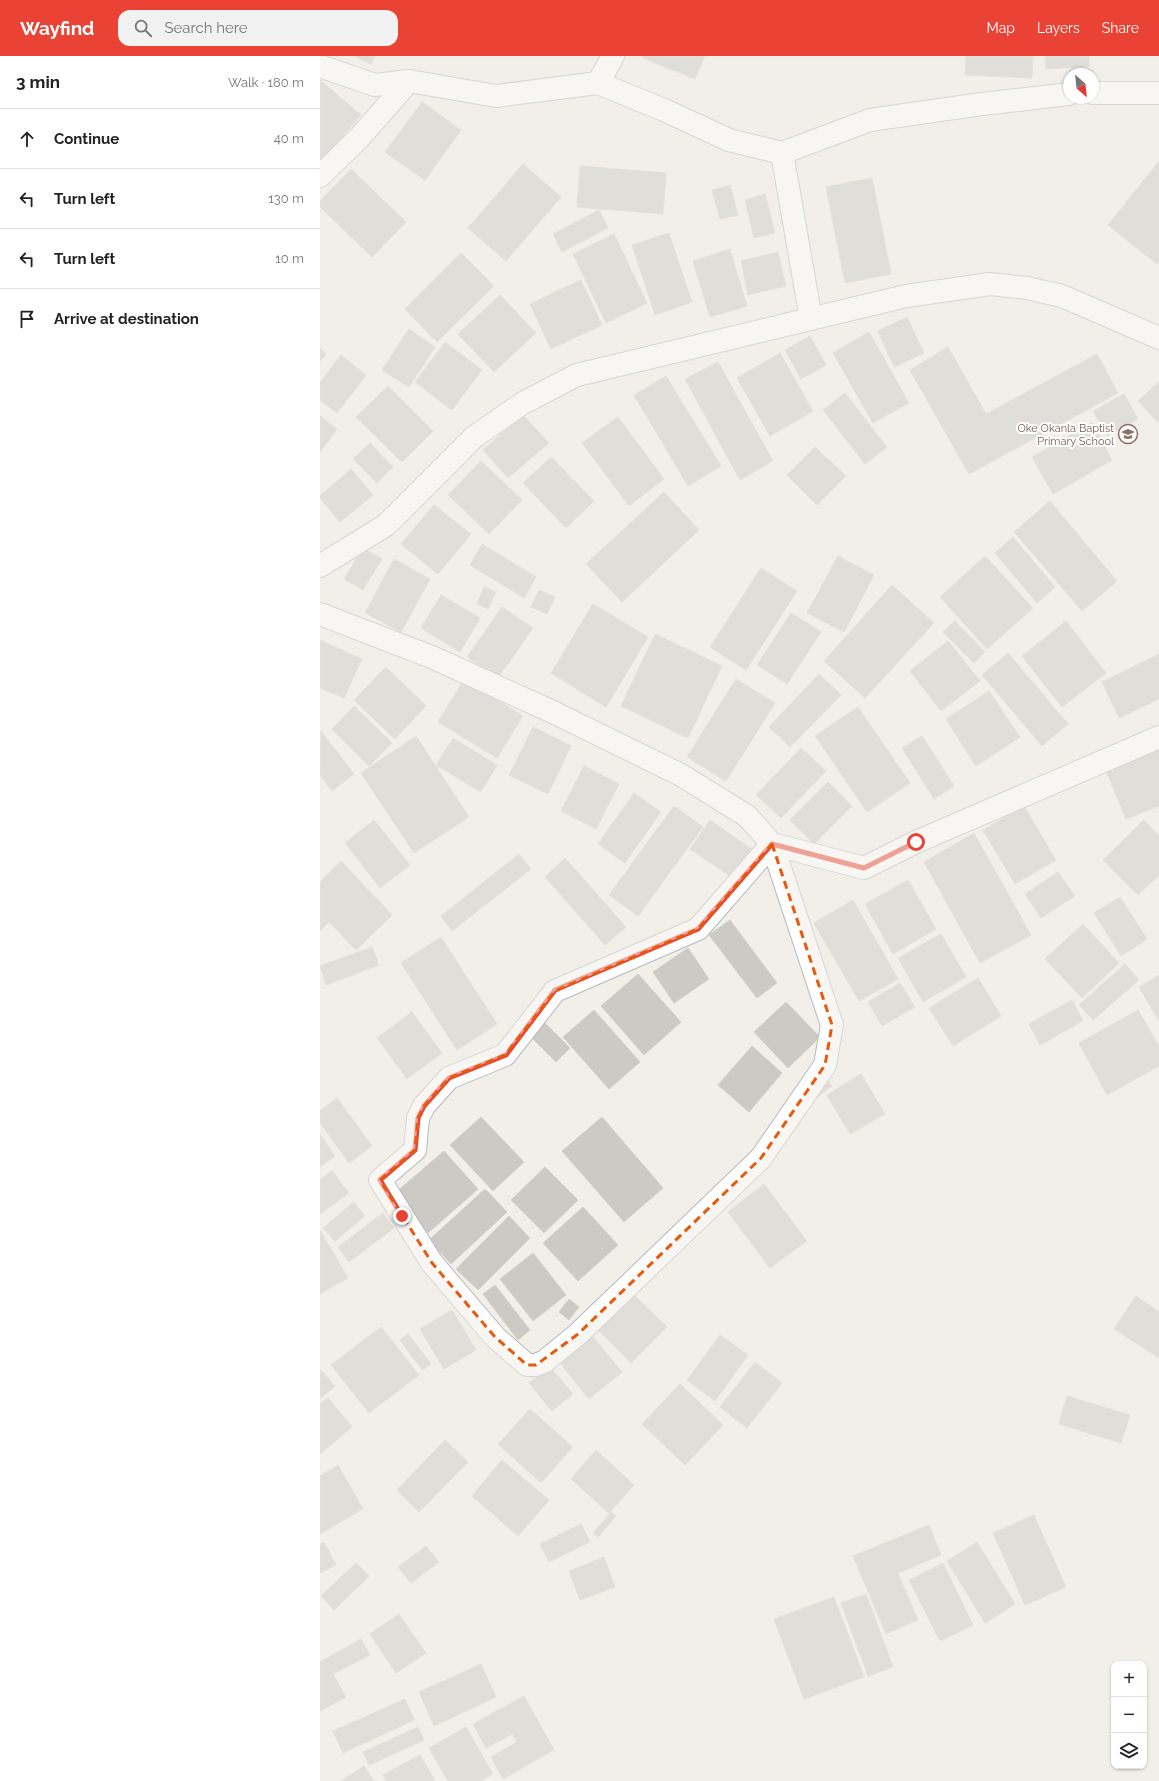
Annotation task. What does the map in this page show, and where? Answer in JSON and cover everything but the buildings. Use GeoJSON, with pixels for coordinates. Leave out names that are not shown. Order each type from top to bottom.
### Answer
{"type":"FeatureCollection","features":[{"type":"Feature","properties":{"kind":"street"},"geometry":{"type":"LineString","coordinates":[[598,84],[613,56]]}},
{"type":"Feature","properties":{"kind":"street"},"geometry":{"type":"LineString","coordinates":[[320,66],[375,85],[410,81],[496,96],[598,84],[664,110],[729,140],[782,153],[870,120],[982,104],[1063,95]]}},
{"type":"Feature","properties":{"kind":"street"},"geometry":{"type":"LineString","coordinates":[[320,176],[359,138],[410,81]]}},
{"type":"Feature","properties":{"kind":"street"},"geometry":{"type":"LineString","coordinates":[[1099,93],[1159,93]]}},
{"type":"Feature","properties":{"kind":"street"},"geometry":{"type":"LineString","coordinates":[[782,153],[811,320]]}},
{"type":"Feature","properties":{"kind":"street"},"geometry":{"type":"LineString","coordinates":[[320,566],[386,525],[474,437],[523,403],[577,375],[906,296],[990,284],[1027,288],[1062,296],[1159,338]]}},
{"type":"Feature","properties":{"kind":"street"},"geometry":{"type":"LineString","coordinates":[[320,614],[434,658],[555,713],[681,775],[747,816],[772,844],[832,1025],[825,1065],[761,1158],[578,1334],[545,1361],[536,1366],[526,1365],[495,1336],[432,1263],[380,1180],[415,1150],[418,1118],[424,1106],[449,1078],[506,1055],[555,990],[698,929],[772,844]]}},
{"type":"Feature","properties":{"kind":"street"},"geometry":{"type":"LineString","coordinates":[[772,844],[864,868],[916,842],[1159,737]]}},
{"type":"Feature","properties":{"kind":"highlighted area"},"geometry":{"type":"Polygon","coordinates":[[[772,844],[832,1025],[825,1065],[761,1158],[578,1334],[536,1365],[527,1365],[495,1337],[432,1263],[380,1180],[415,1150],[418,1118],[424,1106],[449,1078],[505,1055],[555,991],[698,929],[772,844]]]}},
{"type":"Feature","properties":{"kind":"place","name":"Oke Okanla Baptist Primary School"},"geometry":{"type":"Point","coordinates":[1128,434]}},
{"type":"Feature","properties":{"kind":"route"},"geometry":{"type":"LineString","coordinates":[[402,1216],[380,1180],[415,1150],[418,1118],[424,1106],[449,1078],[506,1055],[555,990],[698,929],[772,844],[864,868],[916,842]]}}]}
